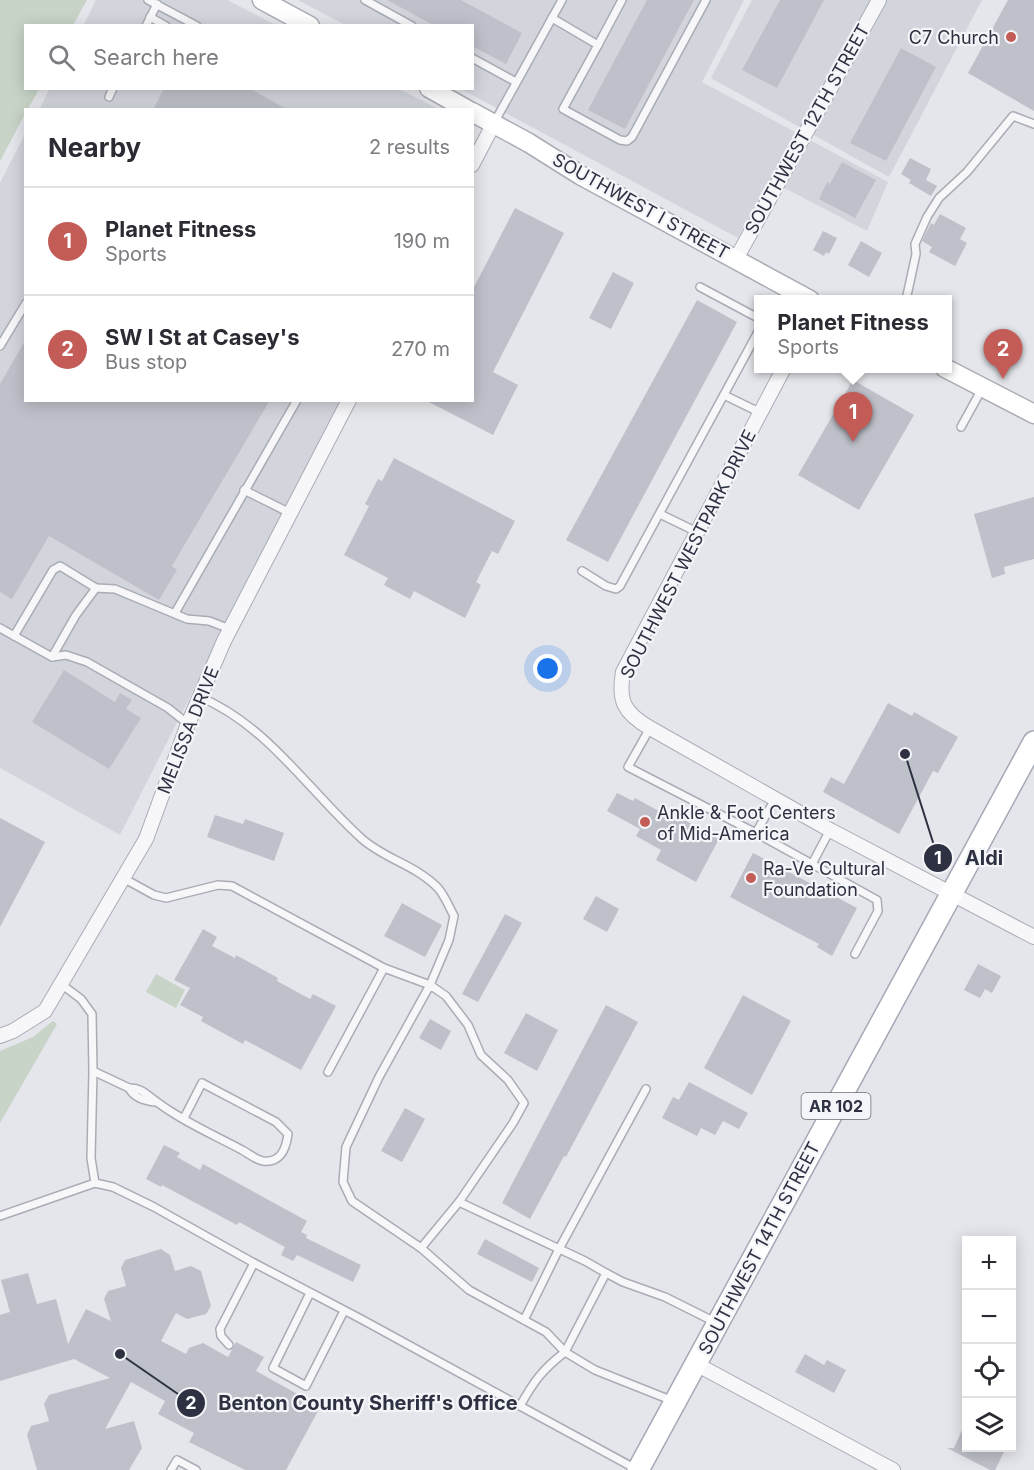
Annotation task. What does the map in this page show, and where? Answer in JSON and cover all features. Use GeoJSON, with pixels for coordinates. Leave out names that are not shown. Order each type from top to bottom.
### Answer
{"type":"FeatureCollection","features":[{"type":"Feature","properties":{"kind":"main road"},"geometry":{"type":"LineString","coordinates":[[262,0],[291,21]]}},
{"type":"Feature","properties":{"kind":"main road"},"geometry":{"type":"LineString","coordinates":[[433,90],[464,108]]}},
{"type":"Feature","properties":{"kind":"main road","name":"SOUTHWEST I STREET"},"geometry":{"type":"LineString","coordinates":[[474,113],[580,176],[801,295]]}},
{"type":"Feature","properties":{"kind":"main road"},"geometry":{"type":"LineString","coordinates":[[952,372],[1034,414]]}},
{"type":"Feature","properties":{"kind":"main road","name":"SOUTHWEST 14TH STREET"},"geometry":{"type":"LineString","coordinates":[[638,1470],[1034,742]]}},
{"type":"Feature","properties":{"kind":"street","name":"SOUTHWEST 12TH STREET"},"geometry":{"type":"LineString","coordinates":[[736,259],[879,0]]}},
{"type":"Feature","properties":{"kind":"street"},"geometry":{"type":"LineString","coordinates":[[474,161],[494,123]]}},
{"type":"Feature","properties":{"kind":"street","name":"SOUTHWEST WESTPARK DRIVE"},"geometry":{"type":"LineString","coordinates":[[782,373],[623,672],[620,687],[623,704],[633,718],[775,799],[1034,937]]}},
{"type":"Feature","properties":{"kind":"street","name":"MELISSA DRIVE"},"geometry":{"type":"LineString","coordinates":[[0,1036],[13,1031],[45,1011],[146,839],[188,724],[230,629],[348,402]]}},
{"type":"Feature","properties":{"kind":"street"},"geometry":{"type":"LineString","coordinates":[[696,1364],[893,1470]]}},
{"type":"Feature","properties":{"kind":"lane"},"geometry":{"type":"LineString","coordinates":[[148,0],[193,24]]}},
{"type":"Feature","properties":{"kind":"lane"},"geometry":{"type":"LineString","coordinates":[[365,0],[408,24]]}},
{"type":"Feature","properties":{"kind":"lane"},"geometry":{"type":"LineString","coordinates":[[494,123],[562,0]]}},
{"type":"Feature","properties":{"kind":"lane"},"geometry":{"type":"LineString","coordinates":[[622,0],[563,109],[620,140],[627,141],[632,137],[706,0]]}},
{"type":"Feature","properties":{"kind":"lane"},"geometry":{"type":"LineString","coordinates":[[147,24],[157,4]]}},
{"type":"Feature","properties":{"kind":"lane"},"geometry":{"type":"LineString","coordinates":[[150,17],[162,24]]}},
{"type":"Feature","properties":{"kind":"lane"},"geometry":{"type":"LineString","coordinates":[[552,18],[598,45]]}},
{"type":"Feature","properties":{"kind":"lane"},"geometry":{"type":"LineString","coordinates":[[474,59],[516,82]]}},
{"type":"Feature","properties":{"kind":"lane"},"geometry":{"type":"LineString","coordinates":[[109,98],[112,90]]}},
{"type":"Feature","properties":{"kind":"lane"},"geometry":{"type":"LineString","coordinates":[[907,295],[916,254],[915,244],[927,217],[939,198],[967,172],[1013,116],[1034,124]]}},
{"type":"Feature","properties":{"kind":"lane"},"geometry":{"type":"LineString","coordinates":[[700,287],[754,315]]}},
{"type":"Feature","properties":{"kind":"lane"},"geometry":{"type":"LineString","coordinates":[[0,346],[24,306]]}},
{"type":"Feature","properties":{"kind":"lane"},"geometry":{"type":"LineString","coordinates":[[582,571],[606,586],[616,589],[620,586],[754,341]]}},
{"type":"Feature","properties":{"kind":"lane"},"geometry":{"type":"LineString","coordinates":[[961,427],[983,387]]}},
{"type":"Feature","properties":{"kind":"lane"},"geometry":{"type":"LineString","coordinates":[[724,395],[761,413]]}},
{"type":"Feature","properties":{"kind":"lane"},"geometry":{"type":"LineString","coordinates":[[175,614],[296,402]]}},
{"type":"Feature","properties":{"kind":"lane"},"geometry":{"type":"LineString","coordinates":[[244,490],[290,514]]}},
{"type":"Feature","properties":{"kind":"lane"},"geometry":{"type":"LineString","coordinates":[[660,514],[697,532]]}},
{"type":"Feature","properties":{"kind":"lane"},"geometry":{"type":"LineString","coordinates":[[14,636],[53,570],[60,566],[96,588],[115,589],[187,619],[209,621],[230,629]]}},
{"type":"Feature","properties":{"kind":"lane"},"geometry":{"type":"LineString","coordinates":[[52,657],[76,615],[96,588]]}},
{"type":"Feature","properties":{"kind":"lane"},"geometry":{"type":"LineString","coordinates":[[0,628],[52,657],[66,655],[87,662],[168,708],[188,724]]}},
{"type":"Feature","properties":{"kind":"lane"},"geometry":{"type":"LineString","coordinates":[[200,697],[221,706],[277,751],[363,840],[418,871],[439,890],[454,916],[448,940],[430,985],[379,1077],[346,1147],[343,1182],[352,1201],[421,1248],[469,1290],[546,1332],[565,1352],[595,1370],[676,1402]]}},
{"type":"Feature","properties":{"kind":"lane"},"geometry":{"type":"LineString","coordinates":[[650,728],[628,767],[756,833],[877,900],[878,911],[855,954]]}},
{"type":"Feature","properties":{"kind":"lane"},"geometry":{"type":"LineString","coordinates":[[756,833],[775,799]]}},
{"type":"Feature","properties":{"kind":"lane"},"geometry":{"type":"LineString","coordinates":[[812,864],[830,830]]}},
{"type":"Feature","properties":{"kind":"lane"},"geometry":{"type":"LineString","coordinates":[[123,878],[154,895],[166,898],[218,885],[232,886],[384,968],[430,985],[446,996],[468,1025],[481,1055],[508,1080],[524,1103],[459,1202],[421,1248]]}},
{"type":"Feature","properties":{"kind":"lane"},"geometry":{"type":"LineString","coordinates":[[328,1072],[384,968]]}},
{"type":"Feature","properties":{"kind":"lane"},"geometry":{"type":"LineString","coordinates":[[60,984],[81,999],[92,1014],[91,1158],[95,1183]]}},
{"type":"Feature","properties":{"kind":"lane"},"geometry":{"type":"LineString","coordinates":[[93,1071],[129,1088],[132,1093],[147,1101],[155,1102],[184,1118],[262,1161],[277,1158],[286,1150],[288,1134],[276,1122],[202,1083],[184,1118]]}},
{"type":"Feature","properties":{"kind":"lane"},"geometry":{"type":"LineString","coordinates":[[524,1320],[559,1249],[646,1089]]}},
{"type":"Feature","properties":{"kind":"lane"},"geometry":{"type":"LineString","coordinates":[[0,1216],[95,1183],[113,1187],[154,1207],[638,1470]]}},
{"type":"Feature","properties":{"kind":"lane"},"geometry":{"type":"LineString","coordinates":[[459,1202],[623,1282],[665,1297],[718,1324]]}},
{"type":"Feature","properties":{"kind":"lane"},"geometry":{"type":"LineString","coordinates":[[229,1346],[221,1336],[220,1329],[254,1263]]}},
{"type":"Feature","properties":{"kind":"lane"},"geometry":{"type":"LineString","coordinates":[[520,1406],[536,1377],[548,1364],[565,1352],[606,1273]]}},
{"type":"Feature","properties":{"kind":"lane"},"geometry":{"type":"LineString","coordinates":[[310,1293],[273,1368],[306,1386],[344,1311]]}},
{"type":"Feature","properties":{"kind":"lane"},"geometry":{"type":"LineString","coordinates":[[171,1470],[177,1460],[196,1470]]}},
{"type":"Feature","properties":{"kind":"shaded area"},"geometry":{"type":"Polygon","coordinates":[[[96,0],[227,0],[274,24],[84,24],[96,0]]]}},
{"type":"Feature","properties":{"kind":"shaded area"},"geometry":{"type":"Polygon","coordinates":[[[298,0],[744,0],[702,82],[888,182],[867,231],[771,181],[738,238],[463,90],[474,90],[474,24],[343,24],[298,0]]]}},
{"type":"Feature","properties":{"kind":"shaded area"},"geometry":{"type":"Polygon","coordinates":[[[752,0],[982,0],[889,177],[711,78],[752,0]]]}},
{"type":"Feature","properties":{"kind":"shaded area"},"geometry":{"type":"Polygon","coordinates":[[[49,90],[401,90],[437,108],[40,108],[49,90]]]}},
{"type":"Feature","properties":{"kind":"shaded area"},"geometry":{"type":"Polygon","coordinates":[[[24,136],[24,402],[339,402],[120,835],[0,768],[0,183],[24,136]]]}},
{"type":"Feature","properties":{"kind":"green space"},"geometry":{"type":"Polygon","coordinates":[[[0,0],[87,0],[74,24],[24,24],[24,90],[38,90],[29,108],[24,108],[24,116],[0,161],[0,0]]]}},
{"type":"Feature","properties":{"kind":"green space"},"geometry":{"type":"Polygon","coordinates":[[[156,974],[185,990],[176,1008],[146,992],[156,974]]]}},
{"type":"Feature","properties":{"kind":"green space"},"geometry":{"type":"Polygon","coordinates":[[[53,1021],[57,1024],[0,1123],[0,1051],[33,1037],[53,1021]]]}},
{"type":"Feature","properties":{"kind":"building"},"geometry":{"type":"Polygon","coordinates":[[[387,0],[461,0],[522,33],[506,64],[474,47],[474,24],[431,24],[387,0]]]}},
{"type":"Feature","properties":{"kind":"building"},"geometry":{"type":"Polygon","coordinates":[[[647,0],[694,0],[625,129],[588,110],[647,0]]]}},
{"type":"Feature","properties":{"kind":"building"},"geometry":{"type":"Polygon","coordinates":[[[780,0],[824,0],[777,88],[742,70],[780,0]]]}},
{"type":"Feature","properties":{"kind":"building","name":"C7 Church"},"geometry":{"type":"Polygon","coordinates":[[[1008,0],[1034,0],[1034,111],[968,73],[1008,0]]]}},
{"type":"Feature","properties":{"kind":"building"},"geometry":{"type":"Polygon","coordinates":[[[901,48],[936,67],[886,161],[850,143],[901,48]]]}},
{"type":"Feature","properties":{"kind":"building"},"geometry":{"type":"Polygon","coordinates":[[[163,90],[253,90],[284,108],[154,108],[163,90]]]}},
{"type":"Feature","properties":{"kind":"building"},"geometry":{"type":"Polygon","coordinates":[[[910,158],[931,169],[926,180],[937,186],[931,196],[909,183],[911,180],[901,174],[910,158]]]}},
{"type":"Feature","properties":{"kind":"building"},"geometry":{"type":"Polygon","coordinates":[[[842,162],[876,180],[855,218],[819,199],[827,182],[830,184],[842,162]]]}},
{"type":"Feature","properties":{"kind":"building"},"geometry":{"type":"Polygon","coordinates":[[[515,208],[564,233],[493,372],[518,385],[493,435],[429,402],[474,402],[474,287],[515,208]]]}},
{"type":"Feature","properties":{"kind":"building"},"geometry":{"type":"Polygon","coordinates":[[[940,214],[966,228],[960,239],[967,243],[955,266],[929,252],[932,247],[922,241],[931,223],[934,225],[940,214]]]}},
{"type":"Feature","properties":{"kind":"building"},"geometry":{"type":"Polygon","coordinates":[[[823,231],[837,238],[829,254],[826,252],[824,256],[813,250],[823,231]]]}},
{"type":"Feature","properties":{"kind":"building"},"geometry":{"type":"Polygon","coordinates":[[[861,241],[882,253],[869,277],[848,265],[861,241]]]}},
{"type":"Feature","properties":{"kind":"building"},"geometry":{"type":"Polygon","coordinates":[[[613,272],[634,283],[611,329],[589,318],[613,272]]]}},
{"type":"Feature","properties":{"kind":"building"},"geometry":{"type":"Polygon","coordinates":[[[697,300],[737,322],[608,562],[566,540],[697,300]]]}},
{"type":"Feature","properties":{"kind":"building"},"geometry":{"type":"Polygon","coordinates":[[[24,342],[24,402],[269,402],[172,566],[177,570],[159,600],[49,536],[12,599],[0,592],[0,384],[24,342]]]}},
{"type":"Feature","properties":{"kind":"building"},"geometry":{"type":"Polygon","coordinates":[[[853,380],[914,415],[859,510],[798,475],[853,380]]]}},
{"type":"Feature","properties":{"kind":"building"},"geometry":{"type":"Polygon","coordinates":[[[394,458],[515,521],[498,554],[492,551],[476,582],[481,585],[465,618],[414,591],[410,599],[384,585],[388,578],[344,555],[369,506],[365,504],[378,479],[382,481],[394,458]]]}},
{"type":"Feature","properties":{"kind":"building"},"geometry":{"type":"Polygon","coordinates":[[[1034,497],[1034,559],[1004,567],[1005,574],[992,578],[974,514],[1034,497]]]}},
{"type":"Feature","properties":{"kind":"building"},"geometry":{"type":"Polygon","coordinates":[[[64,670],[115,702],[120,693],[132,700],[126,709],[141,718],[109,769],[32,722],[64,670]]]}},
{"type":"Feature","properties":{"kind":"building"},"geometry":{"type":"Polygon","coordinates":[[[888,703],[912,716],[914,712],[958,737],[938,773],[933,771],[899,834],[823,792],[831,777],[844,784],[888,703]]]}},
{"type":"Feature","properties":{"kind":"building"},"geometry":{"type":"Polygon","coordinates":[[[617,793],[633,801],[635,798],[677,821],[679,817],[719,839],[696,882],[656,860],[661,850],[636,836],[640,829],[607,811],[617,793]]]}},
{"type":"Feature","properties":{"kind":"building"},"geometry":{"type":"Polygon","coordinates":[[[215,815],[243,824],[245,819],[284,833],[274,861],[207,837],[215,815]]]}},
{"type":"Feature","properties":{"kind":"building"},"geometry":{"type":"Polygon","coordinates":[[[0,818],[45,842],[0,927],[0,818]]]}},
{"type":"Feature","properties":{"kind":"building"},"geometry":{"type":"Polygon","coordinates":[[[753,853],[857,908],[832,956],[817,947],[819,944],[730,897],[753,853]]]}},
{"type":"Feature","properties":{"kind":"building"},"geometry":{"type":"Polygon","coordinates":[[[596,896],[619,909],[607,932],[583,919],[596,896]]]}},
{"type":"Feature","properties":{"kind":"building"},"geometry":{"type":"Polygon","coordinates":[[[402,903],[442,925],[425,957],[384,936],[402,903]]]}},
{"type":"Feature","properties":{"kind":"building"},"geometry":{"type":"Polygon","coordinates":[[[505,914],[522,923],[478,1002],[462,994],[505,914]]]}},
{"type":"Feature","properties":{"kind":"building"},"geometry":{"type":"Polygon","coordinates":[[[203,929],[217,937],[212,946],[235,958],[236,955],[310,999],[313,994],[336,1006],[301,1070],[245,1040],[243,1044],[201,1021],[203,1017],[180,1005],[190,988],[174,980],[203,929]]]}},
{"type":"Feature","properties":{"kind":"building"},"geometry":{"type":"Polygon","coordinates":[[[978,964],[1001,976],[992,993],[985,989],[980,998],[964,990],[978,964]]]}},
{"type":"Feature","properties":{"kind":"building"},"geometry":{"type":"Polygon","coordinates":[[[743,995],[791,1021],[752,1095],[704,1068],[743,995]]]}},
{"type":"Feature","properties":{"kind":"building"},"geometry":{"type":"Polygon","coordinates":[[[606,1005],[638,1022],[530,1219],[502,1203],[606,1005]]]}},
{"type":"Feature","properties":{"kind":"building"},"geometry":{"type":"Polygon","coordinates":[[[526,1013],[558,1030],[537,1071],[504,1053],[526,1013]]]}},
{"type":"Feature","properties":{"kind":"building"},"geometry":{"type":"Polygon","coordinates":[[[430,1019],[451,1031],[441,1050],[419,1038],[430,1019]]]}},
{"type":"Feature","properties":{"kind":"building"},"geometry":{"type":"Polygon","coordinates":[[[689,1082],[748,1113],[739,1129],[723,1121],[715,1135],[701,1128],[697,1136],[662,1118],[673,1097],[679,1100],[689,1082]]]}},
{"type":"Feature","properties":{"kind":"building"},"geometry":{"type":"Polygon","coordinates":[[[405,1108],[425,1119],[402,1162],[381,1151],[405,1108]]]}},
{"type":"Feature","properties":{"kind":"building"},"geometry":{"type":"Polygon","coordinates":[[[164,1145],[180,1153],[177,1157],[200,1170],[203,1164],[307,1221],[301,1232],[307,1235],[306,1238],[361,1265],[353,1282],[297,1255],[293,1261],[281,1255],[285,1247],[239,1222],[237,1225],[162,1185],[161,1187],[146,1179],[164,1145]]]}},
{"type":"Feature","properties":{"kind":"building"},"geometry":{"type":"Polygon","coordinates":[[[485,1239],[539,1268],[532,1282],[477,1254],[485,1239]]]}},
{"type":"Feature","properties":{"kind":"building"},"geometry":{"type":"Polygon","coordinates":[[[161,1249],[170,1255],[175,1271],[191,1266],[201,1271],[211,1306],[206,1314],[187,1319],[176,1313],[161,1341],[186,1354],[189,1348],[203,1343],[228,1357],[236,1342],[264,1357],[256,1371],[308,1400],[305,1405],[318,1411],[286,1470],[245,1470],[189,1442],[194,1433],[158,1414],[165,1401],[131,1382],[105,1429],[134,1421],[142,1448],[129,1470],[37,1470],[27,1435],[31,1426],[49,1421],[44,1404],[49,1395],[110,1378],[74,1359],[0,1381],[0,1315],[10,1312],[1,1280],[28,1273],[37,1304],[56,1299],[68,1344],[86,1309],[111,1321],[104,1299],[108,1291],[126,1286],[121,1268],[125,1260],[161,1249]]]}},
{"type":"Feature","properties":{"kind":"building"},"geometry":{"type":"Polygon","coordinates":[[[805,1354],[824,1365],[827,1360],[846,1370],[834,1393],[795,1372],[805,1354]]]}},
{"type":"Feature","properties":{"kind":"building"},"geometry":{"type":"Polygon","coordinates":[[[962,1430],[962,1452],[1004,1452],[995,1470],[990,1470],[947,1448],[954,1448],[962,1430]]]}},
{"type":"Feature","properties":{"kind":"place","name":"C7 Church"},"geometry":{"type":"Point","coordinates":[1011,37]}},
{"type":"Feature","properties":{"kind":"place","name":"SW I St at Casey's"},"geometry":{"type":"Point","coordinates":[1003,379]}},
{"type":"Feature","properties":{"kind":"place","name":"Planet Fitness"},"geometry":{"type":"Point","coordinates":[853,442]}},
{"type":"Feature","properties":{"kind":"place","name":"Aldi"},"geometry":{"type":"Point","coordinates":[905,754]}},
{"type":"Feature","properties":{"kind":"place","name":"Ankle & Foot Centers of Mid-America"},"geometry":{"type":"Point","coordinates":[645,822]}},
{"type":"Feature","properties":{"kind":"place","name":"Ra-Ve Cultural Foundation"},"geometry":{"type":"Point","coordinates":[751,878]}},
{"type":"Feature","properties":{"kind":"place","name":"Benton County Sheriff's Office"},"geometry":{"type":"Point","coordinates":[120,1354]}}]}
